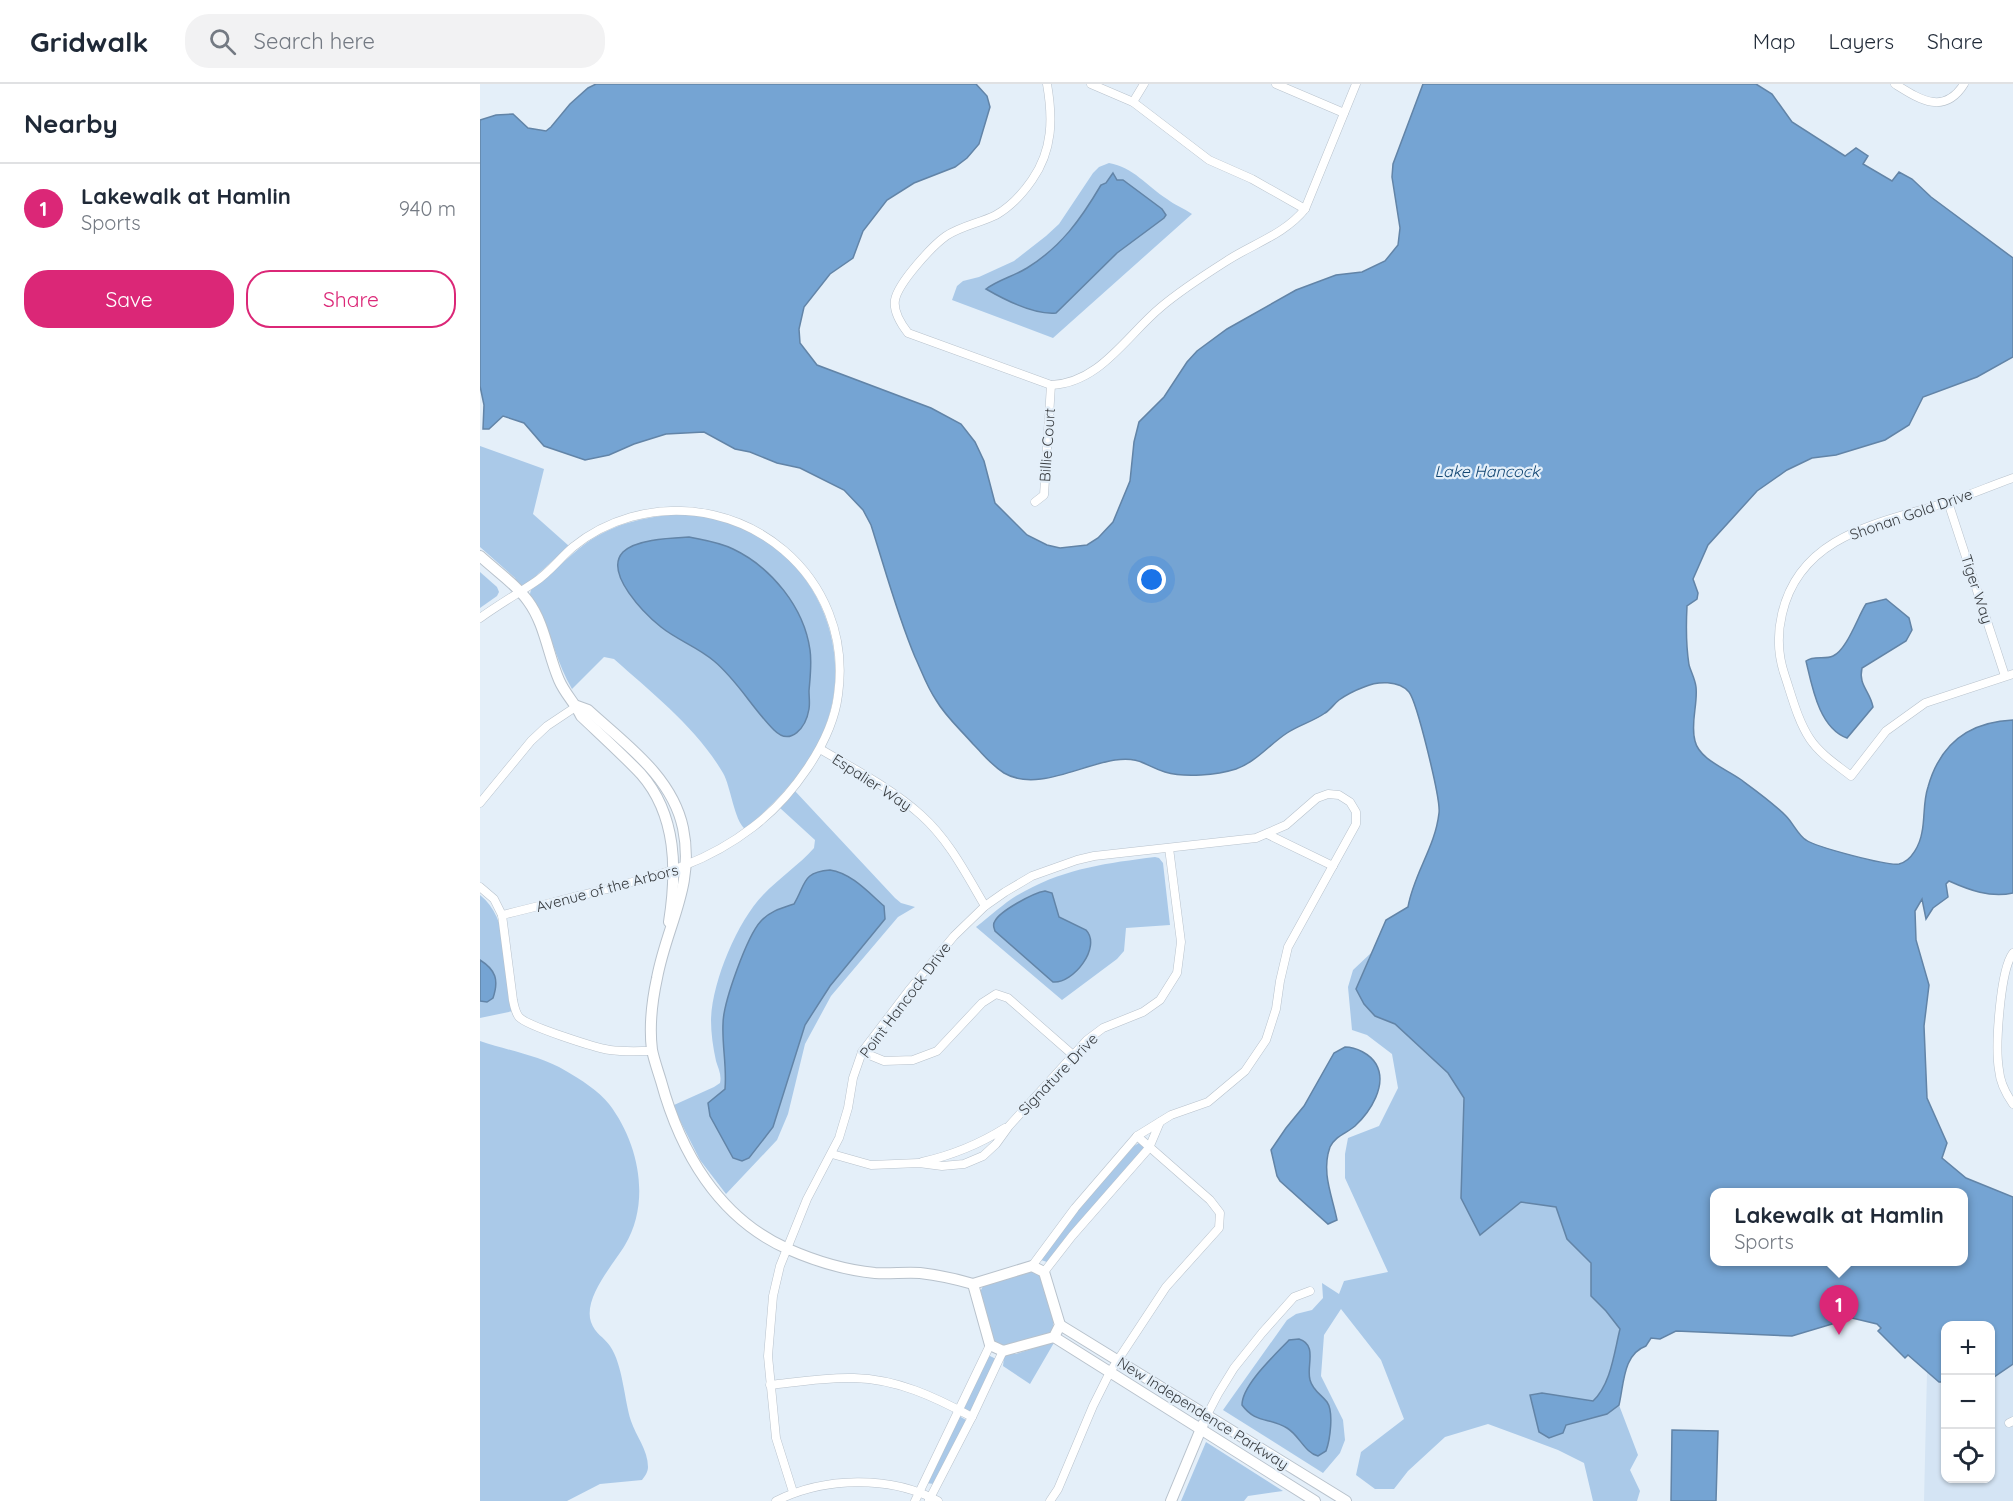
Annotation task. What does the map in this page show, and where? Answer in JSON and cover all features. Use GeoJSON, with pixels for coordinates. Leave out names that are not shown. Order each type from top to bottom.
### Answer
{"type":"FeatureCollection","features":[{"type":"Feature","properties":{"kind":"street"},"geometry":{"type":"LineString","coordinates":[[1047,84],[1051,107],[1051,136],[1047,154],[1033,180],[1017,199],[996,214],[947,235],[930,249],[898,290],[895,302],[902,325],[908,333],[1051,385],[1061,384],[1093,372],[1181,291],[1231,257],[1271,237],[1295,221],[1305,209],[1356,84]]}},
{"type":"Feature","properties":{"kind":"street"},"geometry":{"type":"LineString","coordinates":[[1091,84],[1133,102],[1209,160],[1252,179],[1305,209]]}},
{"type":"Feature","properties":{"kind":"street"},"geometry":{"type":"LineString","coordinates":[[1133,102],[1144,84]]}},
{"type":"Feature","properties":{"kind":"street"},"geometry":{"type":"LineString","coordinates":[[1276,84],[1344,113]]}},
{"type":"Feature","properties":{"kind":"street"},"geometry":{"type":"LineString","coordinates":[[1895,84],[1920,100],[1936,102],[1953,97],[1964,84]]}},
{"type":"Feature","properties":{"kind":"street","name":"Billie Court"},"geometry":{"type":"LineString","coordinates":[[1035,502],[1044,495],[1051,385]]}},
{"type":"Feature","properties":{"kind":"street","name":"Shonan Gold Drive"},"geometry":{"type":"LineString","coordinates":[[2009,675],[1924,703],[1886,731],[1851,776],[1833,763],[1811,740],[1795,708],[1781,665],[1778,632],[1785,600],[1802,568],[1831,543],[1864,528],[1948,502],[2013,478]]}},
{"type":"Feature","properties":{"kind":"street","name":"Tiger Way"},"geometry":{"type":"LineString","coordinates":[[1948,502],[2009,675]]}},
{"type":"Feature","properties":{"kind":"street","name":"Avenue of the Arbors"},"geometry":{"type":"LineString","coordinates":[[480,618],[536,581],[588,536],[630,518],[666,511],[692,511],[716,515],[753,529],[771,540],[800,565],[813,582],[831,616],[839,655],[838,697],[820,749],[776,807],[755,826],[711,856],[674,871],[502,915]]}},
{"type":"Feature","properties":{"kind":"street"},"geometry":{"type":"LineString","coordinates":[[480,556],[519,591],[533,608],[559,681],[569,698],[577,706],[581,716],[641,774],[654,791],[669,829],[674,871],[666,943]]}},
{"type":"Feature","properties":{"kind":"street"},"geometry":{"type":"LineString","coordinates":[[480,803],[531,741],[547,726],[577,706]]}},
{"type":"Feature","properties":{"kind":"street"},"geometry":{"type":"LineString","coordinates":[[577,706],[588,710],[642,759],[664,784],[683,827],[686,866],[684,887],[680,907],[666,943],[657,977],[651,1015],[652,1051],[666,1101],[688,1155],[703,1178],[744,1222],[786,1248],[834,1266],[876,1273],[918,1273],[949,1277],[974,1284],[1032,1266],[1044,1272],[1060,1325],[1054,1337],[1003,1351],[990,1345]]}},
{"type":"Feature","properties":{"kind":"street","name":"Espalier Way"},"geometry":{"type":"LineString","coordinates":[[820,749],[890,791],[922,815],[952,850],[985,906]]}},
{"type":"Feature","properties":{"kind":"street","name":"Point Hancock Drive"},"geometry":{"type":"LineString","coordinates":[[793,1492],[776,1438],[770,1385],[769,1324],[773,1296],[786,1248],[807,1199],[831,1154],[848,1108],[853,1078],[862,1052],[910,989],[954,936],[985,906],[1025,880],[1062,865],[1094,856],[1244,840],[1267,834],[1286,825],[1322,795],[1333,794],[1346,798],[1354,807],[1357,817],[1356,824],[1288,947],[1276,1009],[1266,1040],[1245,1071],[1208,1102],[1161,1120],[1137,1137],[1075,1208],[1032,1266]]}},
{"type":"Feature","properties":{"kind":"street"},"geometry":{"type":"LineString","coordinates":[[1267,834],[1333,866]]}},
{"type":"Feature","properties":{"kind":"street","name":"Signature Drive"},"geometry":{"type":"LineString","coordinates":[[831,1154],[871,1165],[919,1163],[942,1166],[964,1164],[982,1156],[996,1144],[1009,1126],[1087,1040],[1103,1028],[1143,1012],[1160,1000],[1177,973],[1181,942],[1169,848]]}},
{"type":"Feature","properties":{"kind":"street"},"geometry":{"type":"LineString","coordinates":[[480,887],[494,899],[502,915],[513,1000],[520,1018],[534,1026],[591,1046],[611,1050],[652,1051]]}},
{"type":"Feature","properties":{"kind":"street"},"geometry":{"type":"LineString","coordinates":[[2013,953],[2002,982],[1998,1058],[2002,1085],[2013,1104]]}},
{"type":"Feature","properties":{"kind":"street"},"geometry":{"type":"LineString","coordinates":[[862,1052],[884,1061],[913,1060],[937,1051],[982,1003],[996,994],[1008,998],[1073,1055]]}},
{"type":"Feature","properties":{"kind":"street"},"geometry":{"type":"LineString","coordinates":[[1044,1272],[1072,1236],[1149,1148],[1161,1120]]}},
{"type":"Feature","properties":{"kind":"street","name":"Signature Drive"},"geometry":{"type":"LineString","coordinates":[[919,1163],[956,1154],[981,1143],[1009,1126]]}},
{"type":"Feature","properties":{"kind":"street"},"geometry":{"type":"LineString","coordinates":[[1050,1501],[1058,1489],[1110,1372],[1166,1287],[1219,1228],[1220,1213],[1210,1200],[1137,1137]]}},
{"type":"Feature","properties":{"kind":"street"},"geometry":{"type":"LineString","coordinates":[[915,1501],[990,1345],[974,1284]]}},
{"type":"Feature","properties":{"kind":"street"},"geometry":{"type":"LineString","coordinates":[[1171,1501],[1207,1415],[1234,1368],[1294,1297],[1310,1291]]}},
{"type":"Feature","properties":{"kind":"street","name":"New Independence Parkway"},"geometry":{"type":"LineString","coordinates":[[1060,1325],[1346,1501]]}},
{"type":"Feature","properties":{"kind":"street","name":"New Independence Parkway"},"geometry":{"type":"LineString","coordinates":[[1054,1337],[1315,1501]]}},
{"type":"Feature","properties":{"kind":"street"},"geometry":{"type":"LineString","coordinates":[[776,1501],[793,1492],[824,1484],[861,1483],[887,1485],[920,1492],[932,1500],[1003,1351]]}},
{"type":"Feature","properties":{"kind":"street"},"geometry":{"type":"LineString","coordinates":[[770,1385],[853,1378],[888,1382],[912,1388],[972,1417]]}},
{"type":"Feature","properties":{"kind":"shaded area"},"geometry":{"type":"Polygon","coordinates":[[[1109,163],[1125,168],[1192,214],[1053,338],[952,300],[957,286],[963,281],[979,277],[1014,261],[1046,236],[1059,224],[1093,173],[1099,167],[1109,163]]]}},
{"type":"Feature","properties":{"kind":"shaded area"},"geometry":{"type":"Polygon","coordinates":[[[480,446],[544,469],[533,514],[569,546],[522,586],[480,547],[480,446]]]}},
{"type":"Feature","properties":{"kind":"shaded area"},"geometry":{"type":"Polygon","coordinates":[[[688,514],[722,521],[741,528],[768,543],[791,562],[810,585],[823,612],[832,640],[835,670],[833,700],[824,730],[809,758],[791,784],[745,829],[738,818],[726,779],[712,756],[673,712],[614,659],[604,657],[572,689],[540,610],[530,596],[531,590],[578,549],[597,536],[634,521],[688,514]]]}},
{"type":"Feature","properties":{"kind":"shaded area"},"geometry":{"type":"Polygon","coordinates":[[[480,572],[497,587],[499,592],[480,608],[480,572]]]}},
{"type":"Feature","properties":{"kind":"shaded area"},"geometry":{"type":"Polygon","coordinates":[[[795,791],[895,898],[901,903],[915,907],[898,917],[831,996],[805,1044],[788,1114],[777,1140],[726,1194],[700,1160],[674,1105],[720,1083],[712,1041],[711,1020],[716,988],[728,953],[735,936],[753,907],[769,889],[814,848],[815,840],[780,808],[795,791]]]}},
{"type":"Feature","properties":{"kind":"shaded area"},"geometry":{"type":"Polygon","coordinates":[[[1155,857],[1163,863],[1170,925],[1126,928],[1124,951],[1117,959],[1062,1000],[976,927],[1018,895],[1056,877],[1104,864],[1155,857]]]}},
{"type":"Feature","properties":{"kind":"shaded area"},"geometry":{"type":"Polygon","coordinates":[[[480,895],[490,905],[501,930],[506,958],[509,1001],[513,1011],[480,1018],[480,895]]]}},
{"type":"Feature","properties":{"kind":"shaded area"},"geometry":{"type":"Polygon","coordinates":[[[1371,953],[1356,989],[1375,1016],[1395,1024],[1448,1073],[1464,1098],[1481,1235],[1521,1202],[1556,1207],[1567,1239],[1591,1263],[1591,1296],[1620,1329],[1604,1386],[1593,1401],[1542,1393],[1530,1395],[1539,1431],[1607,1414],[1619,1405],[1638,1455],[1630,1470],[1640,1491],[1637,1501],[1593,1501],[1584,1463],[1558,1450],[1488,1424],[1445,1437],[1408,1471],[1394,1489],[1375,1489],[1356,1475],[1361,1452],[1404,1419],[1381,1360],[1341,1309],[1324,1335],[1321,1376],[1343,1420],[1345,1440],[1340,1453],[1323,1473],[1223,1410],[1287,1320],[1296,1314],[1312,1310],[1323,1298],[1322,1283],[1339,1294],[1344,1281],[1388,1272],[1345,1178],[1348,1138],[1379,1126],[1398,1088],[1392,1054],[1367,1035],[1352,1030],[1348,987],[1353,970],[1371,953]]]}},
{"type":"Feature","properties":{"kind":"shaded area"},"geometry":{"type":"Polygon","coordinates":[[[480,1041],[545,1061],[595,1090],[609,1104],[628,1136],[638,1173],[638,1210],[633,1228],[625,1245],[595,1292],[590,1313],[593,1326],[610,1346],[618,1363],[631,1421],[646,1455],[648,1469],[642,1480],[600,1484],[567,1501],[480,1501],[480,1041]]]}},
{"type":"Feature","properties":{"kind":"shaded area"},"geometry":{"type":"Polygon","coordinates":[[[1139,1143],[1143,1146],[1143,1150],[1047,1262],[1041,1260],[1062,1228],[1139,1143]]]}},
{"type":"Feature","properties":{"kind":"shaded area"},"geometry":{"type":"Polygon","coordinates":[[[1031,1271],[1040,1274],[1053,1314],[1052,1329],[1049,1334],[1004,1347],[994,1343],[980,1292],[983,1286],[1031,1271]]]}},
{"type":"Feature","properties":{"kind":"shaded area"},"geometry":{"type":"Polygon","coordinates":[[[1055,1341],[1030,1384],[1003,1366],[1006,1354],[1016,1354],[1055,1341]]]}},
{"type":"Feature","properties":{"kind":"shaded area"},"geometry":{"type":"Polygon","coordinates":[[[990,1356],[996,1359],[969,1412],[963,1407],[990,1356]]]}},
{"type":"Feature","properties":{"kind":"shaded area"},"geometry":{"type":"Polygon","coordinates":[[[2013,1364],[2013,1501],[1924,1501],[1927,1372],[1941,1382],[1941,1483],[1995,1483],[1995,1376],[2013,1364]]]}},
{"type":"Feature","properties":{"kind":"shaded area"},"geometry":{"type":"Polygon","coordinates":[[[959,1416],[966,1422],[934,1484],[926,1483],[959,1416]]]}},
{"type":"Feature","properties":{"kind":"shaded area"},"geometry":{"type":"Polygon","coordinates":[[[1206,1442],[1283,1491],[1248,1496],[1244,1501],[1181,1501],[1206,1442]]]}},
{"type":"Feature","properties":{"kind":"water","name":"Lake Hancock"},"geometry":{"type":"Polygon","coordinates":[[[596,84],[976,84],[987,96],[990,107],[979,144],[967,158],[955,167],[914,183],[887,200],[863,231],[853,258],[830,274],[804,307],[799,329],[800,343],[817,365],[931,408],[961,424],[975,442],[984,461],[995,503],[1027,535],[1047,545],[1060,548],[1087,545],[1098,538],[1113,522],[1130,481],[1134,442],[1139,422],[1164,397],[1197,351],[1227,329],[1296,290],[1336,275],[1362,272],[1385,261],[1398,245],[1400,228],[1392,177],[1393,164],[1423,84],[1756,84],[1772,94],[1792,122],[1845,156],[1856,148],[1868,156],[1863,164],[1892,181],[1899,172],[1912,179],[1931,197],[2013,258],[2013,357],[1977,377],[1923,397],[1909,425],[1885,440],[1836,455],[1812,458],[1787,470],[1757,491],[1708,545],[1693,579],[1698,593],[1697,599],[1687,606],[1686,628],[1689,665],[1696,687],[1693,728],[1695,741],[1702,753],[1775,806],[1806,840],[1837,851],[1892,864],[1904,862],[1915,851],[1921,837],[1926,793],[1933,772],[1948,747],[1958,738],[1982,725],[2013,720],[2013,893],[1988,894],[1949,881],[1946,884],[1948,897],[1933,908],[1926,919],[1922,899],[1915,911],[1916,940],[1929,985],[1924,1026],[1927,1098],[1947,1143],[1942,1158],[1966,1178],[2013,1197],[2013,1364],[1995,1376],[1995,1321],[1941,1321],[1941,1382],[1908,1355],[1905,1358],[1878,1331],[1881,1328],[1877,1324],[1852,1318],[1792,1336],[1676,1331],[1660,1339],[1651,1338],[1646,1346],[1633,1356],[1626,1371],[1619,1405],[1607,1414],[1566,1425],[1563,1433],[1549,1438],[1539,1432],[1530,1395],[1542,1393],[1593,1401],[1608,1377],[1620,1329],[1591,1296],[1591,1263],[1567,1239],[1556,1207],[1521,1202],[1480,1235],[1461,1198],[1464,1098],[1448,1073],[1395,1024],[1375,1016],[1364,1004],[1356,989],[1386,920],[1408,907],[1437,826],[1439,804],[1423,731],[1409,692],[1400,685],[1388,683],[1369,685],[1348,694],[1321,716],[1287,733],[1250,762],[1228,771],[1201,775],[1173,774],[1137,761],[1124,759],[1044,779],[1030,780],[1004,773],[987,759],[949,717],[927,685],[902,624],[871,525],[863,510],[844,490],[800,468],[735,449],[704,432],[666,434],[609,455],[585,460],[544,446],[524,423],[503,416],[489,429],[483,429],[484,405],[480,386],[480,120],[496,115],[513,114],[528,128],[546,131],[570,104],[596,84]]]}},
{"type":"Feature","properties":{"kind":"water"},"geometry":{"type":"Polygon","coordinates":[[[1113,173],[1117,180],[1123,180],[1162,209],[1166,215],[1164,218],[1117,253],[1056,313],[1029,309],[986,289],[1027,268],[1050,251],[1069,231],[1101,185],[1106,183],[1113,173]]]}},
{"type":"Feature","properties":{"kind":"water"},"geometry":{"type":"Polygon","coordinates":[[[689,537],[728,547],[760,566],[784,590],[801,619],[811,655],[809,707],[805,722],[792,736],[780,735],[774,730],[723,669],[708,656],[667,632],[654,621],[637,604],[622,582],[618,571],[618,561],[623,552],[636,544],[689,537]]]}},
{"type":"Feature","properties":{"kind":"water"},"geometry":{"type":"Polygon","coordinates":[[[1886,599],[1909,618],[1912,630],[1906,641],[1862,668],[1863,684],[1873,707],[1847,738],[1837,733],[1823,716],[1814,694],[1806,661],[1812,658],[1830,657],[1838,653],[1866,604],[1886,599]]]}},
{"type":"Feature","properties":{"kind":"water"},"geometry":{"type":"Polygon","coordinates":[[[830,870],[852,879],[872,895],[884,906],[885,919],[830,986],[805,1025],[773,1127],[749,1158],[742,1161],[733,1158],[710,1116],[708,1103],[725,1089],[723,1024],[731,986],[749,940],[761,921],[772,912],[794,904],[809,876],[830,870]]]}},
{"type":"Feature","properties":{"kind":"water"},"geometry":{"type":"Polygon","coordinates":[[[1045,891],[1052,893],[1059,917],[1086,930],[1090,937],[1088,954],[1083,963],[1069,977],[1061,981],[1053,982],[995,931],[994,926],[998,917],[1017,903],[1045,891]]]}},
{"type":"Feature","properties":{"kind":"water"},"geometry":{"type":"Polygon","coordinates":[[[480,960],[490,968],[496,981],[493,998],[487,1002],[480,1001],[480,960]]]}},
{"type":"Feature","properties":{"kind":"water"},"geometry":{"type":"Polygon","coordinates":[[[1345,1047],[1358,1050],[1370,1057],[1376,1064],[1380,1081],[1376,1098],[1366,1113],[1355,1126],[1335,1140],[1330,1147],[1327,1174],[1337,1220],[1328,1224],[1280,1181],[1271,1150],[1304,1106],[1334,1053],[1345,1047]]]}},
{"type":"Feature","properties":{"kind":"water"},"geometry":{"type":"Polygon","coordinates":[[[1299,1339],[1305,1342],[1310,1351],[1311,1384],[1327,1402],[1330,1412],[1331,1426],[1326,1451],[1318,1456],[1309,1451],[1287,1428],[1252,1415],[1242,1405],[1247,1389],[1260,1371],[1289,1340],[1299,1339]]]}},
{"type":"Feature","properties":{"kind":"water"},"geometry":{"type":"Polygon","coordinates":[[[1672,1430],[1718,1431],[1716,1501],[1671,1501],[1672,1430]]]}},
{"type":"Feature","properties":{"kind":"place","name":"Lakewalk at Hamlin"},"geometry":{"type":"Point","coordinates":[1839,1335]}}]}
